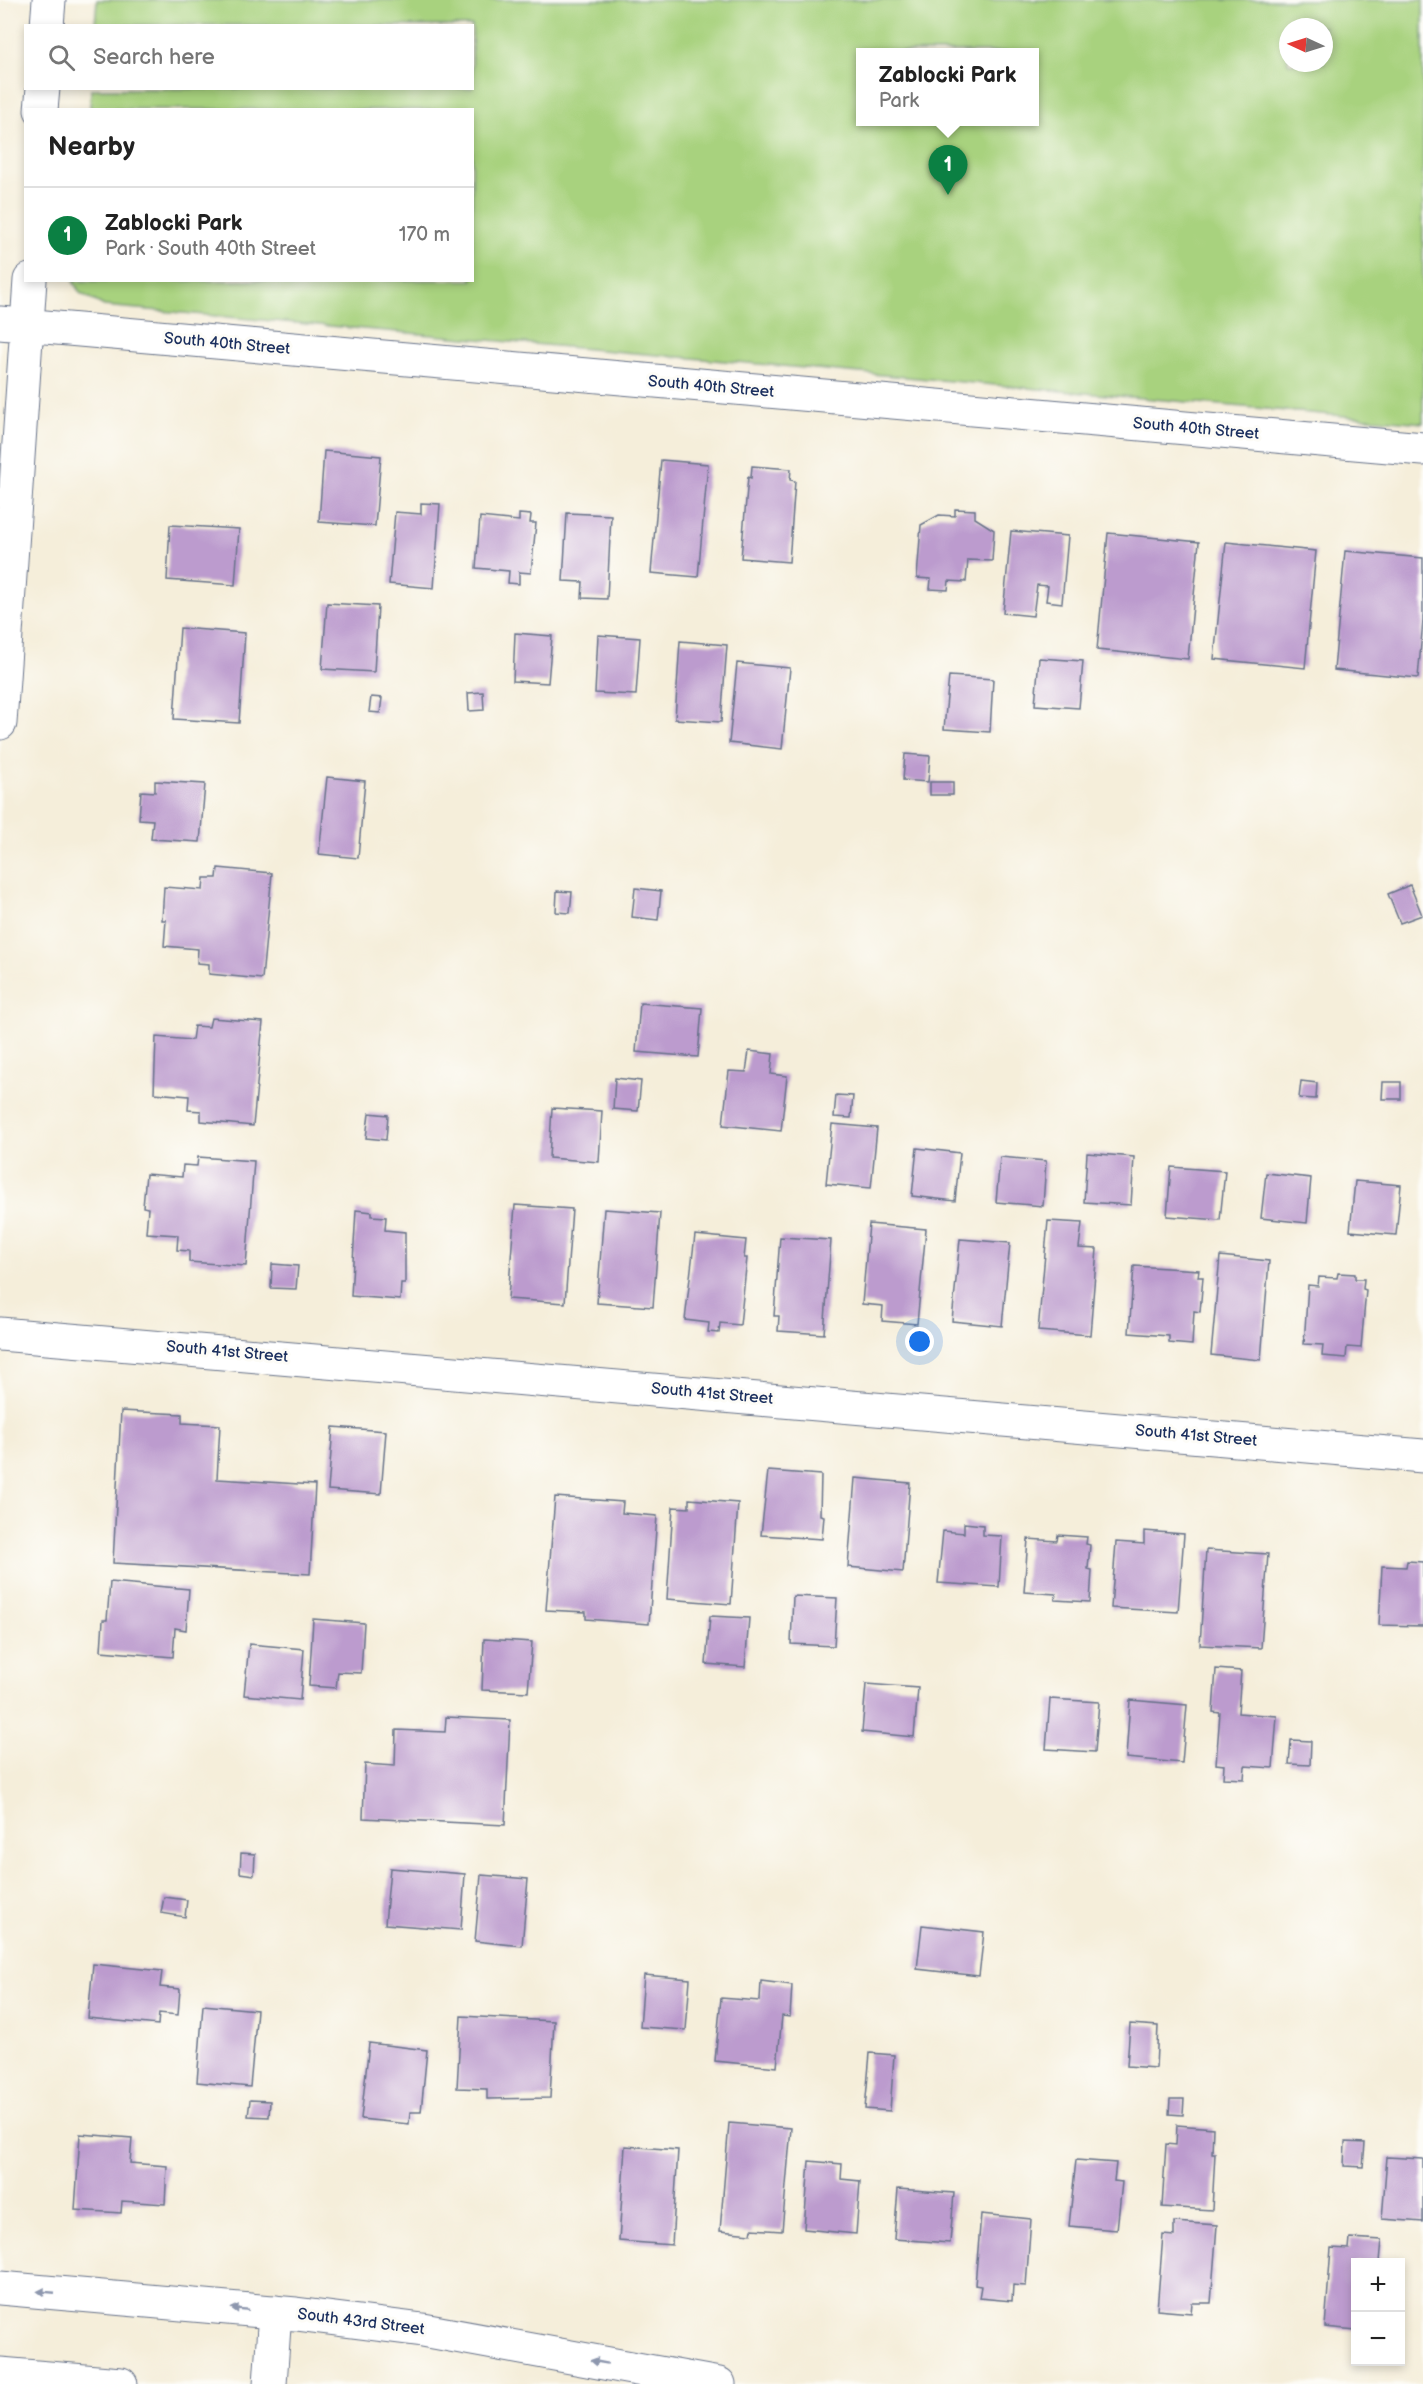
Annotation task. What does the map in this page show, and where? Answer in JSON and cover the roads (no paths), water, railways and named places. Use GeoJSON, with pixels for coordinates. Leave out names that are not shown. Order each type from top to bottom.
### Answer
{"type":"FeatureCollection","features":[{"type":"Feature","properties":{"kind":"street"},"geometry":{"type":"LineString","coordinates":[[47,24],[49,0]]}},
{"type":"Feature","properties":{"kind":"street"},"geometry":{"type":"LineString","coordinates":[[41,108],[43,90]]}},
{"type":"Feature","properties":{"kind":"street"},"geometry":{"type":"LineString","coordinates":[[0,723],[14,325],[29,282]]}},
{"type":"Feature","properties":{"kind":"street","name":"South 40th Street"},"geometry":{"type":"LineString","coordinates":[[14,325],[1423,449]]}},
{"type":"Feature","properties":{"kind":"street","name":"South 41st Street"},"geometry":{"type":"LineString","coordinates":[[0,1334],[1423,1456]]}},
{"type":"Feature","properties":{"kind":"street","name":"South 43rd Street"},"geometry":{"type":"LineString","coordinates":[[0,2288],[275,2312],[423,2330],[719,2384]]}},
{"type":"Feature","properties":{"kind":"street"},"geometry":{"type":"LineString","coordinates":[[270,2384],[275,2312]]}},
{"type":"Feature","properties":{"kind":"street"},"geometry":{"type":"LineString","coordinates":[[0,2374],[121,2384]]}},
{"type":"Feature","properties":{"kind":"place","name":"Zablocki Park"},"geometry":{"type":"Point","coordinates":[948,195]}}]}
